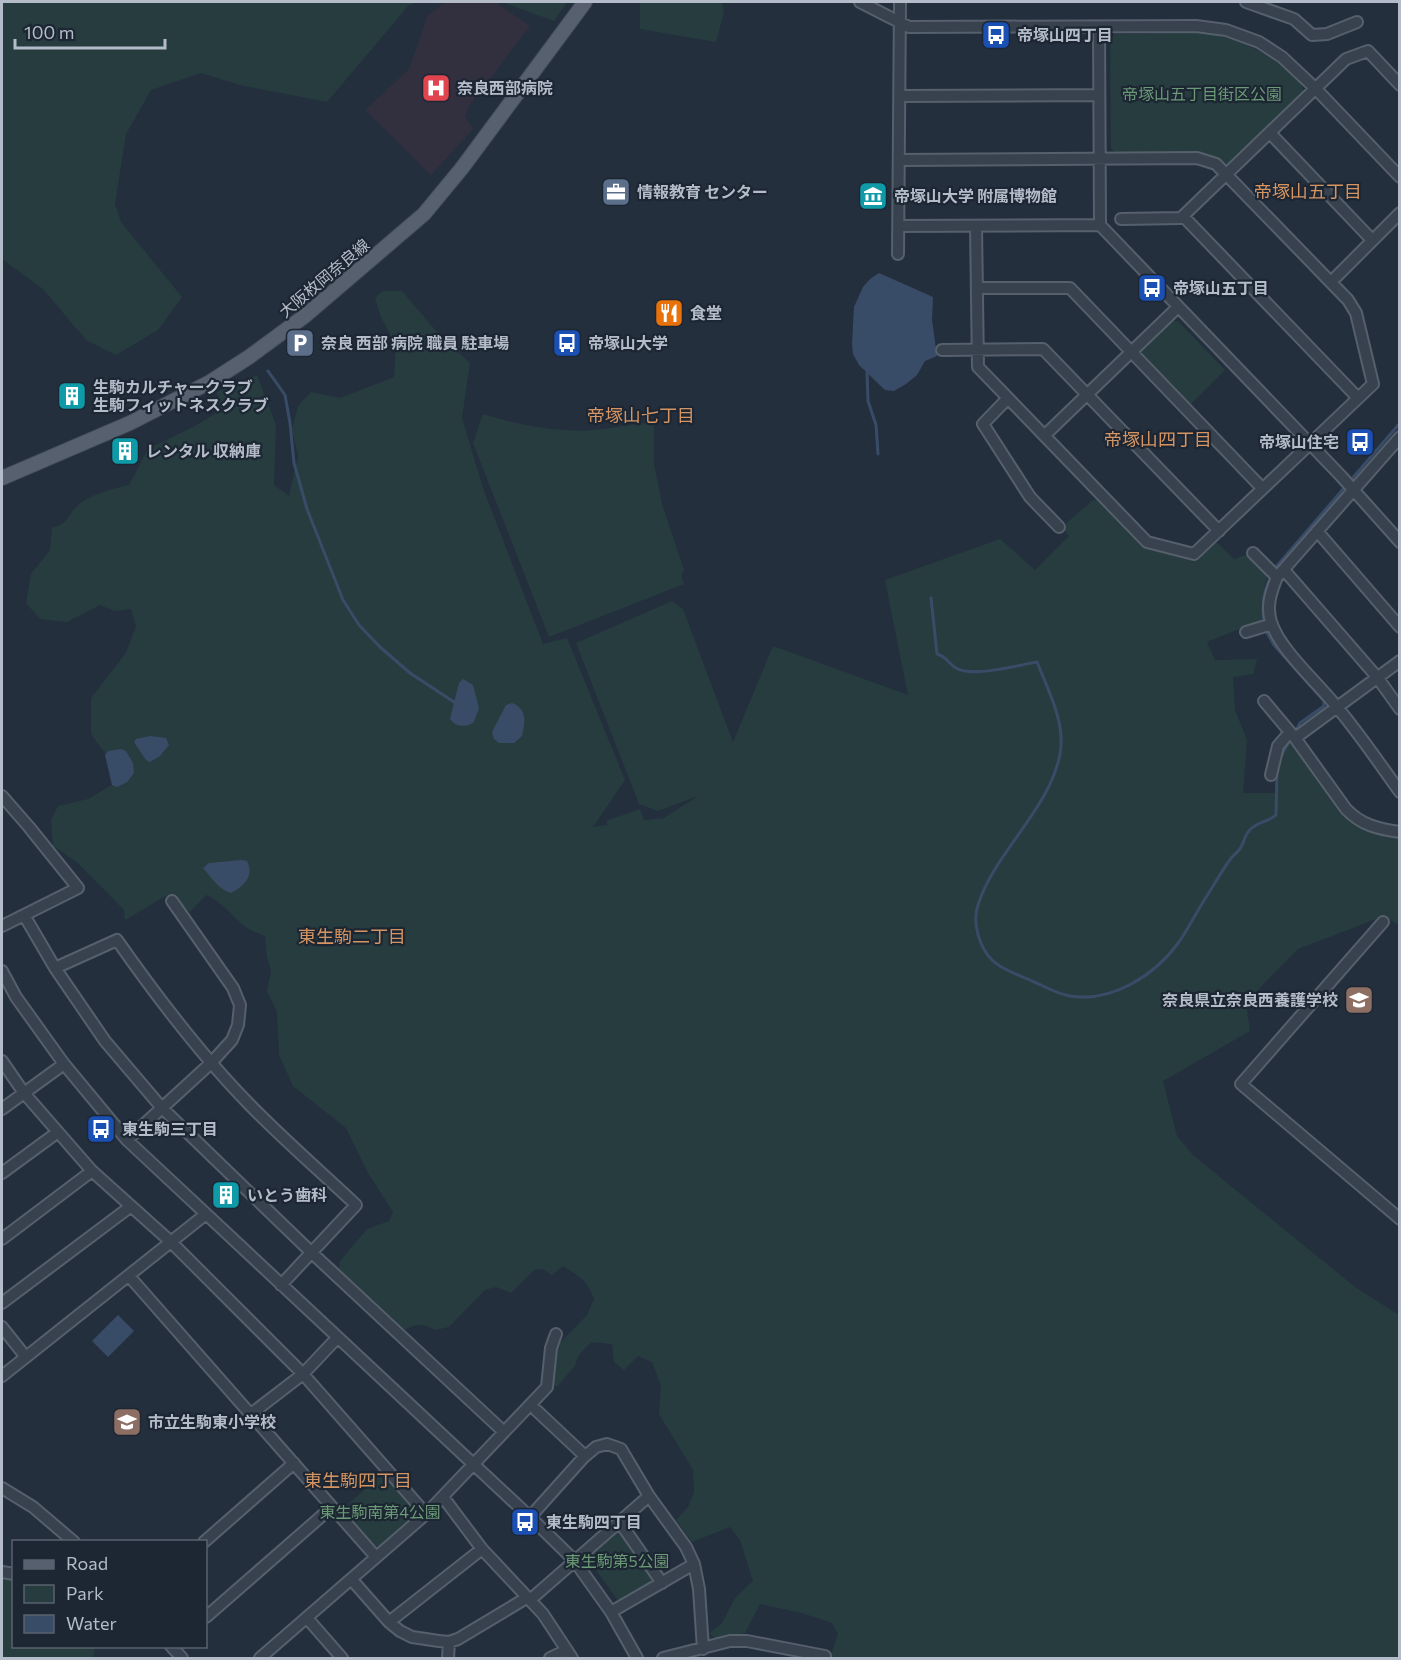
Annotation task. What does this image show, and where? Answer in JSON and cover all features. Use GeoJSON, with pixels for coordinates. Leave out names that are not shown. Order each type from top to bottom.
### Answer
{"type":"FeatureCollection","features":[{"type":"Feature","properties":{"kind":"main road","name":"大阪枚岡奈良線"},"geometry":{"type":"LineString","coordinates":[[2,478],[130,423],[210,382],[249,357],[306,315],[424,214],[462,168],[585,2]]}},
{"type":"Feature","properties":{"kind":"street"},"geometry":{"type":"LineString","coordinates":[[860,2],[909,27],[1196,26],[1226,30],[1259,42],[1282,57],[1400,177]]}},
{"type":"Feature","properties":{"kind":"street"},"geometry":{"type":"LineString","coordinates":[[898,254],[900,2]]}},
{"type":"Feature","properties":{"kind":"street"},"geometry":{"type":"LineString","coordinates":[[1246,2],[1294,19],[1312,35],[1327,34],[1357,22]]}},
{"type":"Feature","properties":{"kind":"street"},"geometry":{"type":"LineString","coordinates":[[1099,27],[1100,225],[1399,539]]}},
{"type":"Feature","properties":{"kind":"street"},"geometry":{"type":"LineString","coordinates":[[1121,219],[1180,218],[1183,216],[1346,59],[1368,51],[1400,85]]}},
{"type":"Feature","properties":{"kind":"street"},"geometry":{"type":"LineString","coordinates":[[900,96],[1099,95]]}},
{"type":"Feature","properties":{"kind":"street"},"geometry":{"type":"LineString","coordinates":[[1270,133],[1372,240]]}},
{"type":"Feature","properties":{"kind":"street"},"geometry":{"type":"LineString","coordinates":[[900,160],[1197,158],[1216,164],[1348,300],[1356,313],[1373,384],[1194,554],[1148,542],[978,367],[976,226]]}},
{"type":"Feature","properties":{"kind":"street"},"geometry":{"type":"LineString","coordinates":[[1331,282],[1400,213]]}},
{"type":"Feature","properties":{"kind":"street"},"geometry":{"type":"LineString","coordinates":[[1183,216],[1358,398]]}},
{"type":"Feature","properties":{"kind":"street"},"geometry":{"type":"LineString","coordinates":[[899,226],[1100,225]]}},
{"type":"Feature","properties":{"kind":"street"},"geometry":{"type":"LineString","coordinates":[[978,288],[1070,288],[1262,488]]}},
{"type":"Feature","properties":{"kind":"street"},"geometry":{"type":"LineString","coordinates":[[1045,435],[1178,307]]}},
{"type":"Feature","properties":{"kind":"street"},"geometry":{"type":"LineString","coordinates":[[942,350],[1043,349],[1219,531]]}},
{"type":"Feature","properties":{"kind":"street"},"geometry":{"type":"LineString","coordinates":[[1008,398],[983,424],[1030,497],[1059,527]]}},
{"type":"Feature","properties":{"kind":"street"},"geometry":{"type":"LineString","coordinates":[[1400,437],[1280,574],[1270,594],[1269,611],[1272,624],[1280,640],[1337,706],[1400,792]]}},
{"type":"Feature","properties":{"kind":"street"},"geometry":{"type":"LineString","coordinates":[[1317,531],[1400,627]]}},
{"type":"Feature","properties":{"kind":"street"},"geometry":{"type":"LineString","coordinates":[[1253,553],[1280,574],[1377,677],[1400,709]]}},
{"type":"Feature","properties":{"kind":"street"},"geometry":{"type":"LineString","coordinates":[[1246,632],[1272,624]]}},
{"type":"Feature","properties":{"kind":"street"},"geometry":{"type":"LineString","coordinates":[[1271,775],[1278,746],[1400,661]]}},
{"type":"Feature","properties":{"kind":"street"},"geometry":{"type":"LineString","coordinates":[[1264,701],[1293,735],[1355,819],[1378,829],[1400,832]]}},
{"type":"Feature","properties":{"kind":"street"},"geometry":{"type":"LineString","coordinates":[[2,796],[78,888],[2,926]]}},
{"type":"Feature","properties":{"kind":"street"},"geometry":{"type":"LineString","coordinates":[[127,1140],[211,1063],[232,1040],[238,1025],[240,1005],[232,988],[172,901]]}},
{"type":"Feature","properties":{"kind":"street"},"geometry":{"type":"LineString","coordinates":[[24,915],[55,968],[105,1041],[162,1108],[312,1253],[504,1432]]}},
{"type":"Feature","properties":{"kind":"street"},"geometry":{"type":"LineString","coordinates":[[1383,922],[1241,1084],[1400,1219]]}},
{"type":"Feature","properties":{"kind":"street"},"geometry":{"type":"LineString","coordinates":[[55,968],[117,940],[144,979],[211,1063],[250,1105],[356,1205],[281,1285]]}},
{"type":"Feature","properties":{"kind":"street"},"geometry":{"type":"LineString","coordinates":[[2,971],[16,997],[64,1064],[127,1140],[574,1560],[611,1612],[637,1659]]}},
{"type":"Feature","properties":{"kind":"street"},"geometry":{"type":"LineString","coordinates":[[2,1061],[24,1093],[92,1171],[171,1242],[303,1374],[426,1514]]}},
{"type":"Feature","properties":{"kind":"street"},"geometry":{"type":"LineString","coordinates":[[2,1109],[64,1064]]}},
{"type":"Feature","properties":{"kind":"street"},"geometry":{"type":"LineString","coordinates":[[2,1173],[58,1132]]}},
{"type":"Feature","properties":{"kind":"street"},"geometry":{"type":"LineString","coordinates":[[2,1239],[92,1171]]}},
{"type":"Feature","properties":{"kind":"street"},"geometry":{"type":"LineString","coordinates":[[2,1303],[130,1207]]}},
{"type":"Feature","properties":{"kind":"street"},"geometry":{"type":"LineString","coordinates":[[2,1376],[206,1214]]}},
{"type":"Feature","properties":{"kind":"street"},"geometry":{"type":"LineString","coordinates":[[129,1276],[376,1557]]}},
{"type":"Feature","properties":{"kind":"street"},"geometry":{"type":"LineString","coordinates":[[2,1327],[26,1356]]}},
{"type":"Feature","properties":{"kind":"street"},"geometry":{"type":"LineString","coordinates":[[263,1658],[426,1514],[547,1387],[551,1348],[556,1334]]}},
{"type":"Feature","properties":{"kind":"street"},"geometry":{"type":"LineString","coordinates":[[251,1414],[303,1374],[338,1338]]}},
{"type":"Feature","properties":{"kind":"street"},"geometry":{"type":"LineString","coordinates":[[536,1410],[585,1456]]}},
{"type":"Feature","properties":{"kind":"street"},"geometry":{"type":"LineString","coordinates":[[530,1517],[585,1456],[596,1447],[607,1444],[621,1449],[649,1496],[686,1547],[694,1564],[699,1589],[703,1648]]}},
{"type":"Feature","properties":{"kind":"street"},"geometry":{"type":"LineString","coordinates":[[206,1540],[294,1463]]}},
{"type":"Feature","properties":{"kind":"street"},"geometry":{"type":"LineString","coordinates":[[2,1488],[33,1507],[72,1540]]}},
{"type":"Feature","properties":{"kind":"street"},"geometry":{"type":"LineString","coordinates":[[352,1580],[389,1622],[400,1631],[412,1637],[449,1642],[529,1598],[649,1496]]}},
{"type":"Feature","properties":{"kind":"street"},"geometry":{"type":"LineString","coordinates":[[443,1497],[482,1549],[543,1614],[570,1654],[550,1659]]}},
{"type":"Feature","properties":{"kind":"street"},"geometry":{"type":"LineString","coordinates":[[207,1616],[332,1507]]}},
{"type":"Feature","properties":{"kind":"street"},"geometry":{"type":"LineString","coordinates":[[619,1521],[662,1583]]}},
{"type":"Feature","properties":{"kind":"street"},"geometry":{"type":"LineString","coordinates":[[389,1622],[482,1549]]}},
{"type":"Feature","properties":{"kind":"street"},"geometry":{"type":"LineString","coordinates":[[611,1612],[694,1564]]}},
{"type":"Feature","properties":{"kind":"street"},"geometry":{"type":"LineString","coordinates":[[307,1618],[342,1659]]}},
{"type":"Feature","properties":{"kind":"street"},"geometry":{"type":"LineString","coordinates":[[663,1659],[730,1641],[747,1641],[825,1656],[824,1659]]}},
{"type":"Feature","properties":{"kind":"street"},"geometry":{"type":"LineString","coordinates":[[448,1659],[449,1642]]}},
{"type":"Feature","properties":{"kind":"shaded area","name":"奈良西部病院"},"geometry":{"type":"Polygon","coordinates":[[[446,2],[495,2],[530,26],[469,106],[465,117],[473,129],[431,175],[365,110],[409,69],[428,15],[446,2]]]}},
{"type":"Feature","properties":{"kind":"green space"},"geometry":{"type":"Polygon","coordinates":[[[2,2],[418,2],[409,5],[327,102],[240,85],[201,73],[151,90],[126,134],[115,204],[121,222],[182,297],[158,330],[116,355],[86,340],[43,289],[2,259],[2,2]]]}},
{"type":"Feature","properties":{"kind":"green space"},"geometry":{"type":"Polygon","coordinates":[[[502,2],[567,2],[554,21],[502,2]]]}},
{"type":"Feature","properties":{"kind":"green space"},"geometry":{"type":"Polygon","coordinates":[[[640,2],[722,2],[724,12],[716,42],[640,29],[640,2]]]}},
{"type":"Feature","properties":{"kind":"green space","name":"帝塚山五丁目街区公園"},"geometry":{"type":"Polygon","coordinates":[[[1204,33],[1240,42],[1262,52],[1283,66],[1301,85],[1304,93],[1231,164],[1195,154],[1116,154],[1111,148],[1110,39],[1115,34],[1204,33]]]}},
{"type":"Feature","properties":{"kind":"green space"},"geometry":{"type":"Polygon","coordinates":[[[383,291],[402,291],[437,332],[470,363],[462,418],[483,488],[543,644],[567,638],[625,780],[593,827],[608,825],[606,821],[640,809],[644,820],[664,818],[698,796],[658,811],[639,804],[576,643],[672,601],[683,609],[733,742],[773,646],[908,695],[885,580],[1000,539],[1035,570],[1069,536],[1062,527],[1093,500],[1101,501],[1145,547],[1195,561],[1215,541],[1234,559],[1249,554],[1269,573],[1262,596],[1262,620],[1207,642],[1215,660],[1257,659],[1253,674],[1233,677],[1235,710],[1247,740],[1243,793],[1277,793],[1280,761],[1289,744],[1292,743],[1350,822],[1376,833],[1399,837],[1399,925],[1384,916],[1298,949],[1246,1002],[1250,1031],[1163,1081],[1177,1136],[1194,1156],[1355,1287],[1399,1315],[1399,1658],[830,1658],[838,1634],[832,1623],[802,1613],[760,1604],[745,1633],[716,1638],[709,1634],[722,1623],[735,1598],[753,1581],[740,1540],[730,1527],[692,1542],[676,1520],[688,1507],[694,1492],[693,1470],[659,1414],[661,1385],[652,1362],[638,1356],[624,1370],[614,1362],[612,1344],[591,1342],[578,1356],[575,1366],[557,1387],[552,1383],[558,1345],[587,1315],[594,1299],[582,1279],[563,1266],[552,1275],[543,1269],[534,1270],[511,1293],[496,1287],[485,1290],[449,1327],[435,1330],[416,1325],[405,1330],[339,1269],[340,1261],[367,1229],[389,1221],[393,1212],[368,1173],[346,1128],[293,1086],[279,1055],[277,1012],[267,991],[271,971],[265,936],[245,927],[222,905],[206,895],[191,911],[185,913],[169,894],[125,920],[124,910],[78,863],[53,846],[51,820],[58,806],[88,799],[129,775],[104,752],[91,734],[91,698],[126,653],[136,626],[131,609],[114,611],[100,605],[67,622],[40,619],[26,603],[31,574],[50,550],[52,528],[65,522],[81,502],[101,493],[129,485],[148,449],[195,426],[221,410],[217,392],[257,375],[276,425],[274,485],[289,496],[298,456],[292,429],[298,406],[311,392],[340,398],[394,377],[396,346],[381,317],[375,298],[383,291]]]}},
{"type":"Feature","properties":{"kind":"green space"},"geometry":{"type":"Polygon","coordinates":[[[1170,321],[1178,321],[1225,370],[1189,406],[1141,356],[1141,348],[1170,321]]]}},
{"type":"Feature","properties":{"kind":"green space"},"geometry":{"type":"Polygon","coordinates":[[[483,414],[524,425],[580,431],[654,422],[654,464],[662,504],[684,570],[681,576],[684,584],[549,637],[473,443],[483,414]]]}},
{"type":"Feature","properties":{"kind":"green space","name":"東生駒南第4公園"},"geometry":{"type":"Polygon","coordinates":[[[382,1473],[415,1510],[414,1516],[379,1546],[373,1546],[342,1510],[382,1473]]]}},
{"type":"Feature","properties":{"kind":"green space","name":"東生駒第5公園"},"geometry":{"type":"Polygon","coordinates":[[[619,1525],[657,1582],[620,1603],[584,1554],[619,1525]]]}},
{"type":"Feature","properties":{"kind":"green space"},"geometry":{"type":"Polygon","coordinates":[[[2,1578],[12,1580],[12,1648],[95,1648],[93,1658],[2,1658],[2,1578]]]}},
{"type":"Feature","properties":{"kind":"water"},"geometry":{"type":"Polygon","coordinates":[[[879,273],[933,297],[932,320],[937,356],[925,361],[917,375],[894,391],[885,390],[859,365],[853,354],[854,307],[863,287],[879,273]]]}},
{"type":"Feature","properties":{"kind":"water"},"geometry":{"type":"Polygon","coordinates":[[[463,679],[473,685],[479,708],[474,722],[464,726],[455,724],[450,719],[459,683],[463,679]]]}},
{"type":"Feature","properties":{"kind":"water"},"geometry":{"type":"Polygon","coordinates":[[[512,703],[523,713],[522,736],[514,743],[499,743],[494,739],[492,732],[506,705],[512,703]]]}},
{"type":"Feature","properties":{"kind":"water"},"geometry":{"type":"Polygon","coordinates":[[[150,736],[166,738],[169,745],[160,756],[150,762],[146,760],[134,742],[136,739],[150,736]]]}},
{"type":"Feature","properties":{"kind":"water"},"geometry":{"type":"Polygon","coordinates":[[[121,749],[126,751],[133,763],[134,773],[127,782],[117,787],[112,785],[105,755],[108,751],[121,749]]]}},
{"type":"Feature","properties":{"kind":"water"},"geometry":{"type":"Polygon","coordinates":[[[247,861],[249,876],[240,888],[231,893],[219,886],[203,868],[209,863],[247,861]]]}},
{"type":"Feature","properties":{"kind":"water"},"geometry":{"type":"Polygon","coordinates":[[[118,1315],[134,1331],[108,1357],[92,1341],[118,1315]]]}},
{"type":"Feature","properties":{"kind":"waterway"},"geometry":{"type":"LineString","coordinates":[[268,371],[285,395],[294,463],[307,509],[343,600],[359,625],[380,647],[410,673],[454,702]]}},
{"type":"Feature","properties":{"kind":"waterway"},"geometry":{"type":"LineString","coordinates":[[867,373],[868,401],[876,425],[878,454]]}},
{"type":"Feature","properties":{"kind":"waterway"},"geometry":{"type":"LineString","coordinates":[[1264,622],[1265,593],[1276,567],[1400,423]]}},
{"type":"Feature","properties":{"kind":"waterway"},"geometry":{"type":"LineString","coordinates":[[931,598],[937,654],[943,656],[956,668],[973,672],[1037,662],[1058,719],[1061,742],[1054,774],[1034,812],[996,867],[976,912],[976,926],[983,948],[996,964],[1006,969],[1060,994],[1086,997],[1117,991],[1145,975],[1158,965],[1179,942],[1252,828],[1276,815],[1277,770]]}},
{"type":"Feature","properties":{"kind":"waterway"},"geometry":{"type":"LineString","coordinates":[[1265,629],[1274,645],[1324,701],[1324,706],[1300,723],[1295,732]]}},
{"type":"Feature","properties":{"kind":"waterway"},"geometry":{"type":"LineString","coordinates":[[1280,758],[1290,740]]}},
{"type":"Feature","properties":{"kind":"place","name":"帝塚山四丁目"},"geometry":{"type":"Point","coordinates":[996,35]}},
{"type":"Feature","properties":{"kind":"place","name":"奈良西部病院"},"geometry":{"type":"Point","coordinates":[436,88]}},
{"type":"Feature","properties":{"kind":"place","name":"情報教育 センター"},"geometry":{"type":"Point","coordinates":[616,192]}},
{"type":"Feature","properties":{"kind":"place","name":"帝塚山大学 附属博物館"},"geometry":{"type":"Point","coordinates":[873,196]}},
{"type":"Feature","properties":{"kind":"place","name":"帝塚山五丁目"},"geometry":{"type":"Point","coordinates":[1152,288]}},
{"type":"Feature","properties":{"kind":"place","name":"食堂"},"geometry":{"type":"Point","coordinates":[669,313]}},
{"type":"Feature","properties":{"kind":"place","name":"奈良 西部 病院 職員 駐車場"},"geometry":{"type":"Point","coordinates":[300,343]}},
{"type":"Feature","properties":{"kind":"place","name":"帝塚山大学"},"geometry":{"type":"Point","coordinates":[567,343]}},
{"type":"Feature","properties":{"kind":"place","name":"生駒カルチャークラブ 生駒フィットネスクラブ"},"geometry":{"type":"Point","coordinates":[72,396]}},
{"type":"Feature","properties":{"kind":"place","name":"帝塚山住宅"},"geometry":{"type":"Point","coordinates":[1360,442]}},
{"type":"Feature","properties":{"kind":"place","name":"レンタル 収納庫"},"geometry":{"type":"Point","coordinates":[125,451]}},
{"type":"Feature","properties":{"kind":"place","name":"奈良県立奈良西養護学校"},"geometry":{"type":"Point","coordinates":[1359,1000]}},
{"type":"Feature","properties":{"kind":"place","name":"東生駒三丁目"},"geometry":{"type":"Point","coordinates":[101,1129]}},
{"type":"Feature","properties":{"kind":"place","name":"いとう歯科"},"geometry":{"type":"Point","coordinates":[226,1195]}},
{"type":"Feature","properties":{"kind":"place","name":"市立生駒東小学校"},"geometry":{"type":"Point","coordinates":[127,1422]}},
{"type":"Feature","properties":{"kind":"place","name":"東生駒四丁目"},"geometry":{"type":"Point","coordinates":[525,1522]}},
{"type":"Feature","properties":{"kind":"district","name":"帝塚山五丁目"},"geometry":{"type":"Point","coordinates":[1308,192]}},
{"type":"Feature","properties":{"kind":"district","name":"帝塚山七丁目"},"geometry":{"type":"Point","coordinates":[641,416]}},
{"type":"Feature","properties":{"kind":"district","name":"帝塚山四丁目"},"geometry":{"type":"Point","coordinates":[1158,440]}},
{"type":"Feature","properties":{"kind":"district","name":"東生駒二丁目"},"geometry":{"type":"Point","coordinates":[352,937]}},
{"type":"Feature","properties":{"kind":"district","name":"東生駒四丁目"},"geometry":{"type":"Point","coordinates":[358,1481]}}]}
